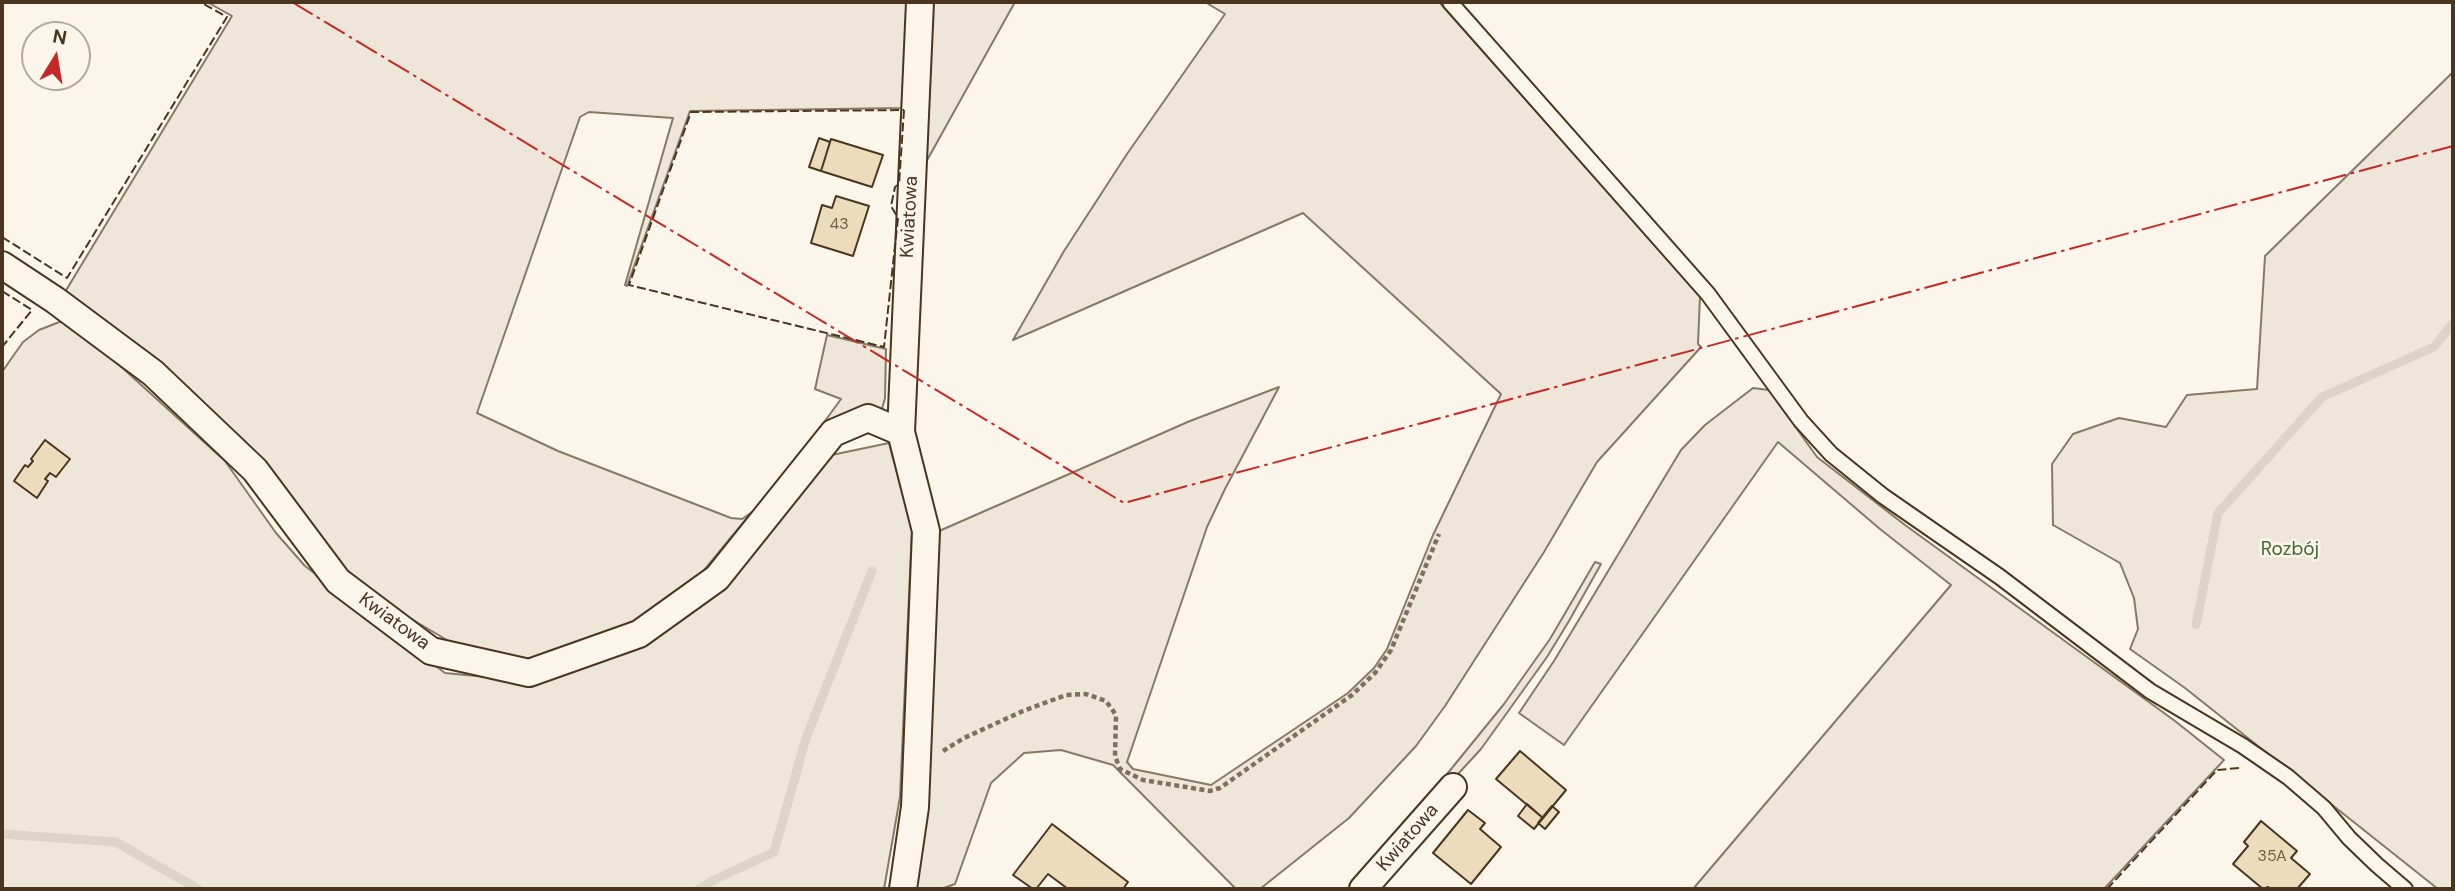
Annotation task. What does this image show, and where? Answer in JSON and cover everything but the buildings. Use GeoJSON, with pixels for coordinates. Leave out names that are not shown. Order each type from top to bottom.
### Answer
{"type":"FeatureCollection","features":[{"type":"Feature","properties":{"kind":"street","name":"Kwiatowa"},"geometry":{"type":"LineString","coordinates":[[903,889],[915,807],[926,531],[901,432],[920,2]]}},
{"type":"Feature","properties":{"kind":"street","name":"Kwiatowa"},"geometry":{"type":"LineString","coordinates":[[2,265],[55,300],[153,373],[254,470],[338,581],[431,651],[529,673],[639,634],[718,578],[833,433],[868,418],[901,432]]}},
{"type":"Feature","properties":{"kind":"street","name":"Kwiatowa"},"geometry":{"type":"LineString","coordinates":[[1363,889],[1453,786]]}},
{"type":"Feature","properties":{"kind":"lane"},"geometry":{"type":"LineString","coordinates":[[1450,2],[1708,294],[1801,421],[1831,454],[1883,496],[2000,577],[2150,691],[2243,746],[2288,777],[2324,808],[2376,865],[2405,889]]}},
{"type":"Feature","properties":{"kind":"path"},"geometry":{"type":"LineString","coordinates":[[916,774],[934,756],[964,738],[1066,695],[1086,694],[1106,701],[1116,715],[1115,756],[1120,769],[1143,780],[1210,791],[1220,788],[1352,695],[1375,673],[1391,650],[1439,534]]}},
{"type":"Feature","properties":{"kind":"green space"},"geometry":{"type":"Polygon","coordinates":[[[207,2],[911,2],[906,108],[690,111],[627,286],[625,285],[673,118],[589,112],[580,117],[477,413],[558,451],[731,518],[742,519],[752,512],[691,586],[632,630],[546,658],[499,658],[457,646],[359,588],[65,292],[232,16],[207,2]]]}},
{"type":"Feature","properties":{"kind":"green space"},"geometry":{"type":"Polygon","coordinates":[[[926,2],[1015,2],[915,182],[926,2]]]}},
{"type":"Feature","properties":{"kind":"green space"},"geometry":{"type":"Polygon","coordinates":[[[1205,2],[1439,2],[1700,296],[1698,344],[1701,347],[1597,462],[1544,552],[1445,706],[1416,746],[1349,818],[1260,889],[1236,889],[1113,765],[1061,750],[1024,753],[991,783],[955,884],[941,889],[907,889],[930,535],[1190,421],[1279,387],[1207,527],[1127,762],[1133,769],[1211,785],[1348,693],[1374,668],[1387,649],[1433,535],[1501,394],[1303,213],[1013,340],[1064,251],[1127,154],[1225,14],[1205,2]]]}},
{"type":"Feature","properties":{"kind":"green space","name":"Rozbój"},"geometry":{"type":"Polygon","coordinates":[[[2453,72],[2453,889],[2438,889],[2185,688],[2130,649],[2138,629],[2134,598],[2120,563],[2053,525],[2052,464],[2073,434],[2119,418],[2166,427],[2187,395],[2257,389],[2265,256],[2453,72]]]}},
{"type":"Feature","properties":{"kind":"green space"},"geometry":{"type":"Polygon","coordinates":[[[67,319],[225,461],[276,533],[305,566],[445,673],[497,678],[640,642],[822,457],[889,443],[912,529],[900,797],[884,889],[2,889],[2,372],[23,342],[39,330],[67,319]]]}},
{"type":"Feature","properties":{"kind":"green space"},"geometry":{"type":"Polygon","coordinates":[[[827,335],[886,349],[885,398],[882,409],[875,413],[817,432],[841,399],[815,389],[827,335]]]}},
{"type":"Feature","properties":{"kind":"green space"},"geometry":{"type":"Polygon","coordinates":[[[1753,388],[1769,390],[1817,457],[2224,760],[2104,889],[1693,889],[1951,585],[1778,442],[1564,745],[1519,713],[1554,661],[1681,450],[1705,425],[1753,388]]]}},
{"type":"Feature","properties":{"kind":"green space"},"geometry":{"type":"Polygon","coordinates":[[[1595,562],[1601,564],[1569,621],[1547,657],[1481,749],[1352,889],[1348,889],[1504,704],[1550,639],[1595,562]]]}},
{"type":"Feature","properties":{"kind":"waterway"},"geometry":{"type":"LineString","coordinates":[[2196,625],[2218,513],[2322,397],[2434,347],[2453,323]]}},
{"type":"Feature","properties":{"kind":"waterway"},"geometry":{"type":"LineString","coordinates":[[699,889],[774,852],[806,738],[872,571]]}},
{"type":"Feature","properties":{"kind":"waterway"},"geometry":{"type":"LineString","coordinates":[[2,834],[116,842],[198,889]]}},
{"type":"Feature","properties":{"kind":"fence"},"geometry":{"type":"LineString","coordinates":[[2,237],[67,278],[227,17],[200,2]]}},
{"type":"Feature","properties":{"kind":"fence"},"geometry":{"type":"LineString","coordinates":[[904,110],[899,184],[895,187],[891,206],[898,218],[884,347],[629,285],[691,112],[904,110]]}},
{"type":"Feature","properties":{"kind":"fence"},"geometry":{"type":"LineString","coordinates":[[2,291],[32,310],[2,347]]}},
{"type":"Feature","properties":{"kind":"fence"},"geometry":{"type":"LineString","coordinates":[[2107,889],[2217,770],[2239,768]]}},
{"type":"Feature","properties":{"kind":"power"},"geometry":{"type":"LineString","coordinates":[[292,2],[1124,503],[2453,146]]}}]}
